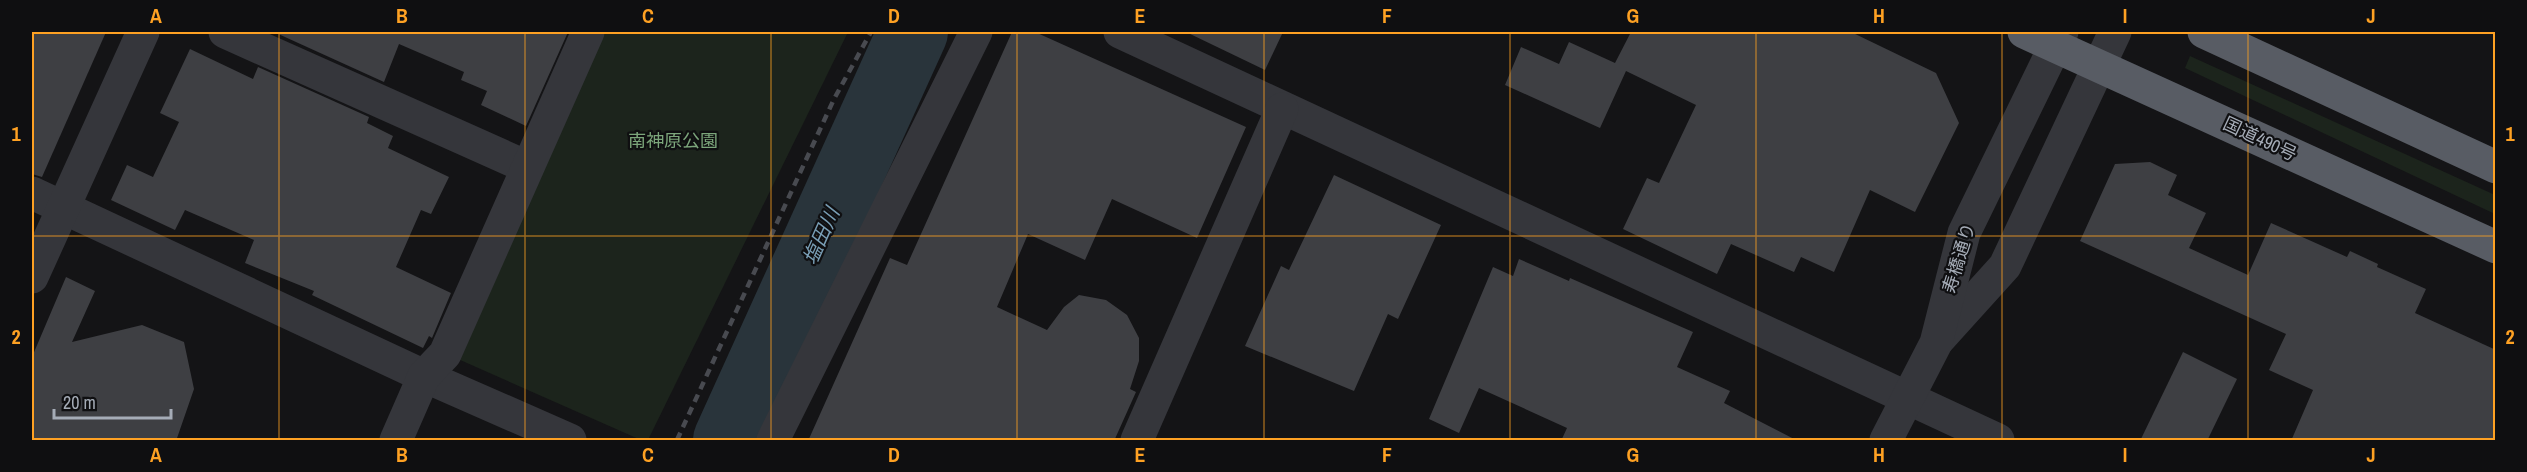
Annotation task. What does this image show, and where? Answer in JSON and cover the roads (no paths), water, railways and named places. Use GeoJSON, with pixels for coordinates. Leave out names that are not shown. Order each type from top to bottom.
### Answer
{"type":"FeatureCollection","features":[{"type":"Feature","properties":{"kind":"highway","name":"国道490号"},"geometry":{"type":"LineString","coordinates":[[2024,32],[2059,39],[2099,66],[2496,247]]}},
{"type":"Feature","properties":{"kind":"highway"},"geometry":{"type":"LineString","coordinates":[[2204,32],[2496,167]]}},
{"type":"Feature","properties":{"kind":"street"},"geometry":{"type":"LineString","coordinates":[[32,278],[143,32]]}},
{"type":"Feature","properties":{"kind":"street"},"geometry":{"type":"LineString","coordinates":[[225,32],[527,167]]}},
{"type":"Feature","properties":{"kind":"street"},"geometry":{"type":"LineString","coordinates":[[396,441],[424,376],[445,354],[588,32]]}},
{"type":"Feature","properties":{"kind":"street"},"geometry":{"type":"LineString","coordinates":[[773,441],[976,32]]}},
{"type":"Feature","properties":{"kind":"street"},"geometry":{"type":"LineString","coordinates":[[1120,32],[1998,441]]}},
{"type":"Feature","properties":{"kind":"street"},"geometry":{"type":"LineString","coordinates":[[1936,343],[2005,266],[2115,32]]}},
{"type":"Feature","properties":{"kind":"street","name":"寿橋通り"},"geometry":{"type":"LineString","coordinates":[[1886,441],[1936,343],[1964,233],[2059,39]]}},
{"type":"Feature","properties":{"kind":"street"},"geometry":{"type":"LineString","coordinates":[[1137,441],[1282,109]]}},
{"type":"Feature","properties":{"kind":"street"},"geometry":{"type":"LineString","coordinates":[[32,193],[424,376],[570,441]]}},
{"type":"Feature","properties":{"kind":"waterway","name":"塩田川"},"geometry":{"type":"LineString","coordinates":[[728,440],[913,32]]}},
{"type":"Feature","properties":{"kind":"railway"},"geometry":{"type":"LineString","coordinates":[[677,440],[834,99],[871,32]]}},
{"type":"Feature","properties":{"kind":"park label","name":"南神原公園"},"geometry":{"type":"Point","coordinates":[673,141]}}]}
